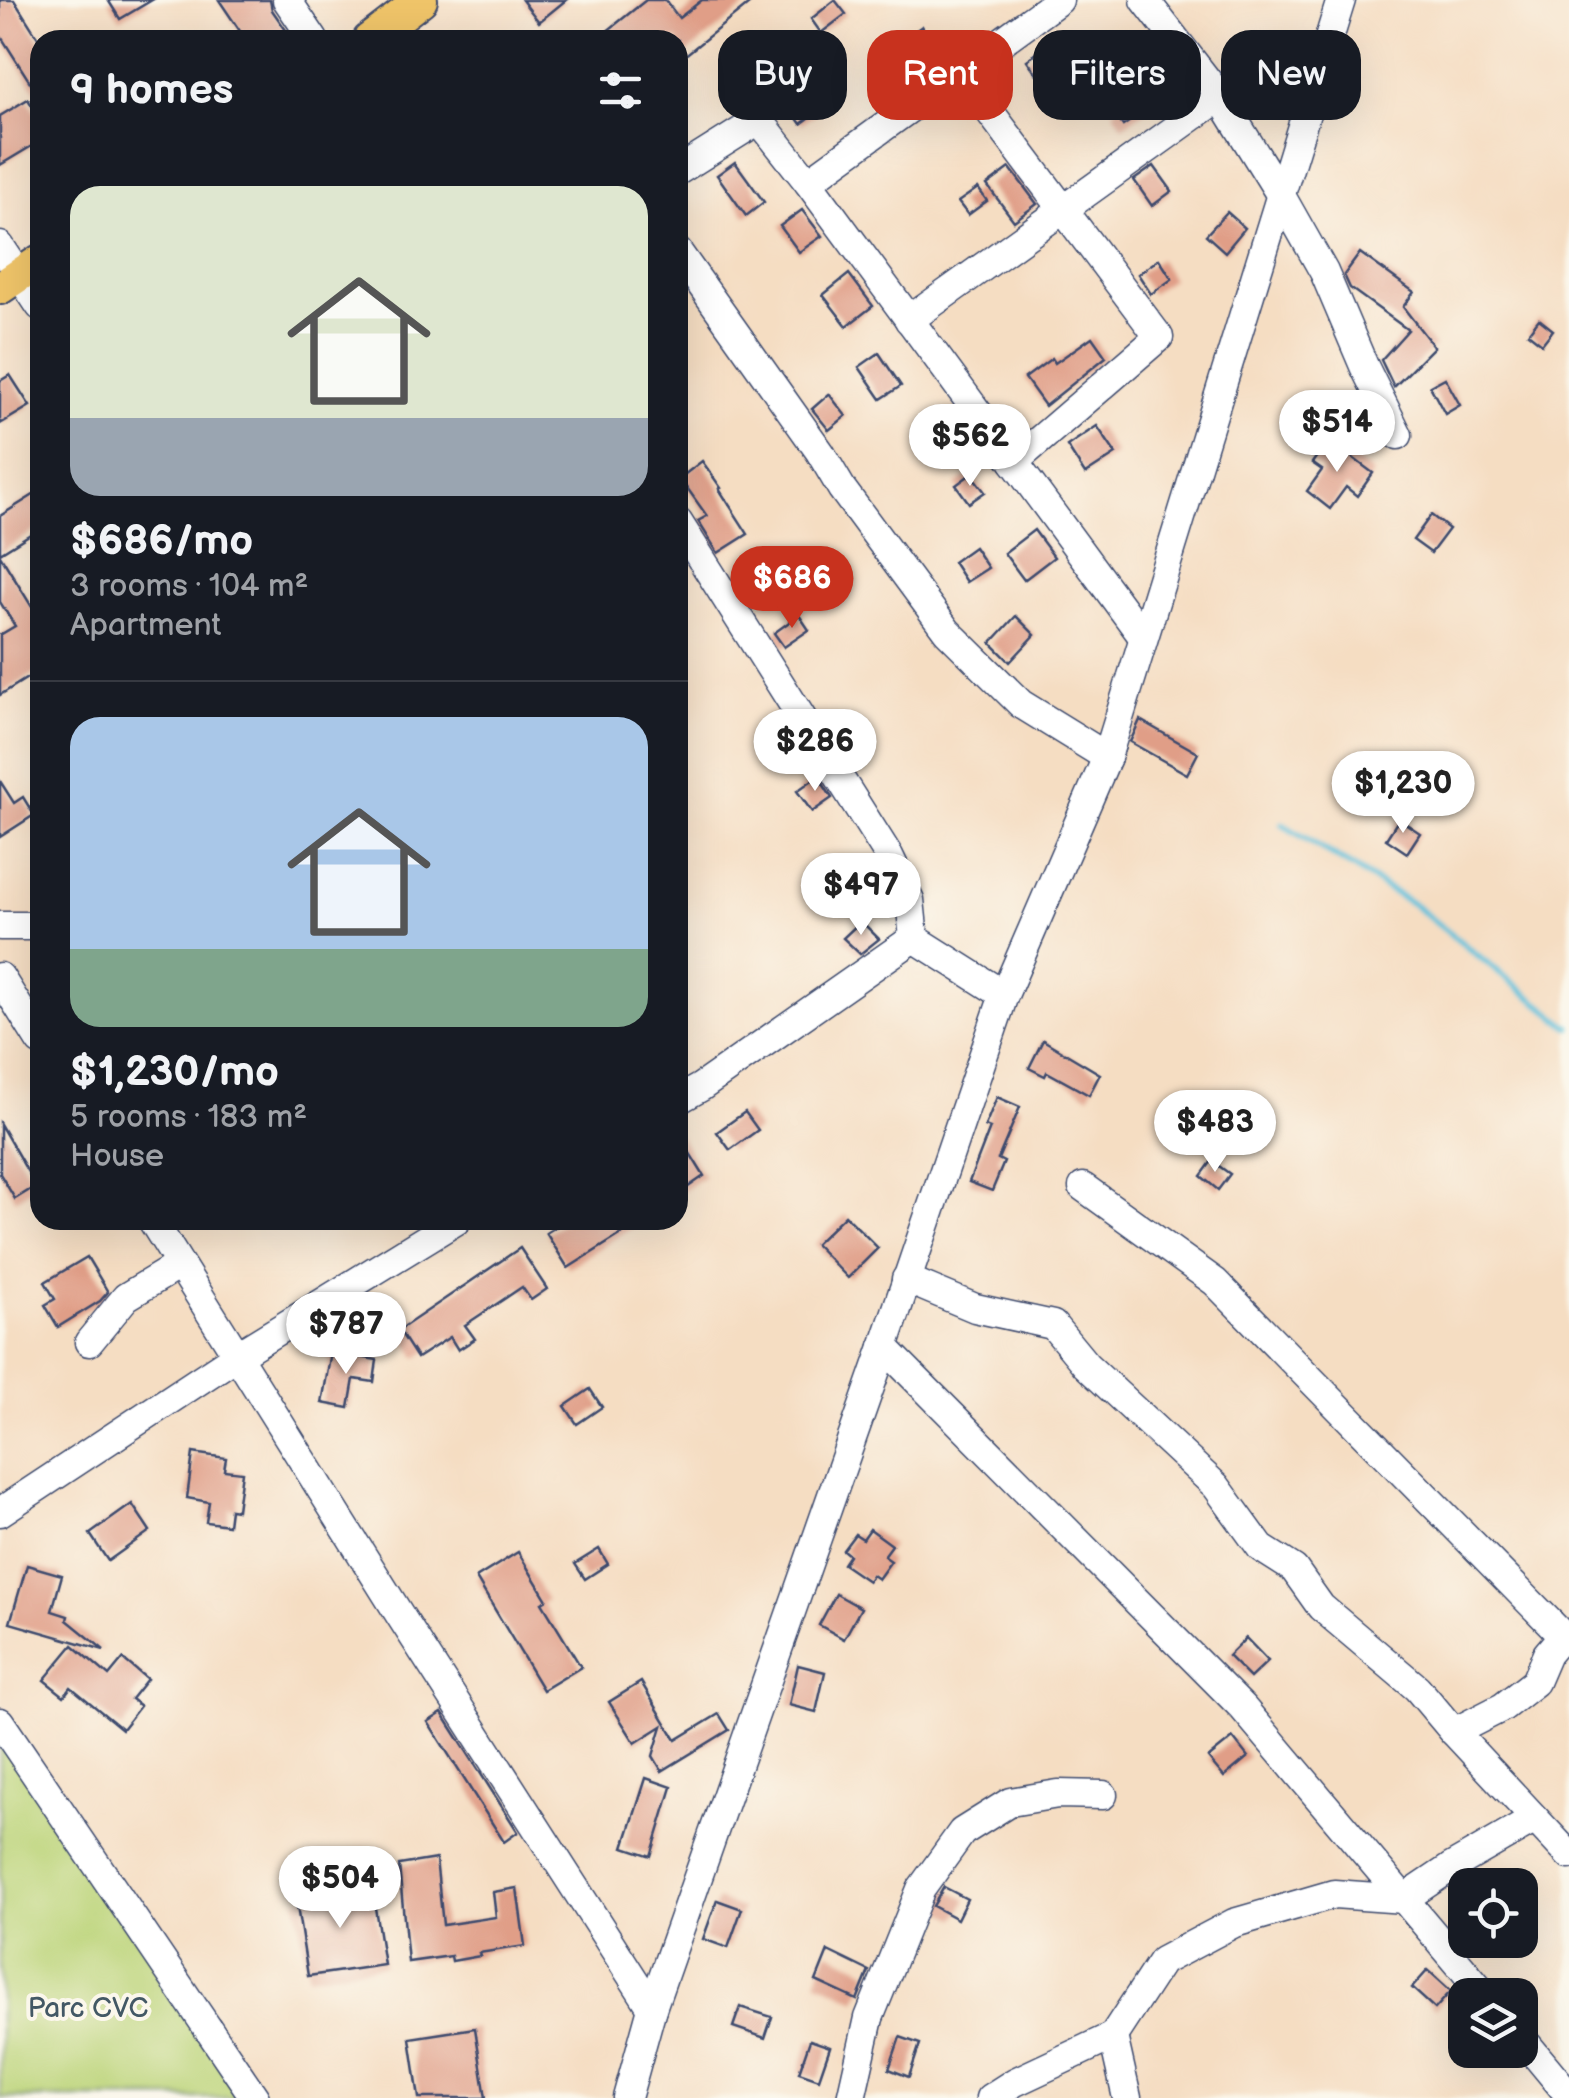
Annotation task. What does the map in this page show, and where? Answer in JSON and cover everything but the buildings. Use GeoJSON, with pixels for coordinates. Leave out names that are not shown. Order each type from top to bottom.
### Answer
{"type":"FeatureCollection","features":[{"type":"Feature","properties":{"kind":"main road"},"geometry":{"type":"LineString","coordinates":[[382,30],[421,0]]}},
{"type":"Feature","properties":{"kind":"street"},"geometry":{"type":"LineString","coordinates":[[287,0],[307,30]]}},
{"type":"Feature","properties":{"kind":"street"},"geometry":{"type":"LineString","coordinates":[[1013,33],[1059,0]]}},
{"type":"Feature","properties":{"kind":"street"},"geometry":{"type":"LineString","coordinates":[[1146,0],[1220,97],[1280,194],[1324,272],[1398,435]]}},
{"type":"Feature","properties":{"kind":"street"},"geometry":{"type":"LineString","coordinates":[[627,2098],[652,2008],[1004,994],[1107,757],[1340,0]]}},
{"type":"Feature","properties":{"kind":"street"},"geometry":{"type":"LineString","coordinates":[[910,320],[1220,97]]}},
{"type":"Feature","properties":{"kind":"street"},"geometry":{"type":"LineString","coordinates":[[688,165],[759,120],[1144,636]]}},
{"type":"Feature","properties":{"kind":"street"},"geometry":{"type":"LineString","coordinates":[[808,182],[894,120]]}},
{"type":"Feature","properties":{"kind":"street"},"geometry":{"type":"LineString","coordinates":[[996,120],[1159,337],[1014,462]]}},
{"type":"Feature","properties":{"kind":"street"},"geometry":{"type":"LineString","coordinates":[[0,246],[20,275]]}},
{"type":"Feature","properties":{"kind":"street"},"geometry":{"type":"LineString","coordinates":[[688,266],[820,452],[842,490],[946,631],[1022,704],[1107,757]]}},
{"type":"Feature","properties":{"kind":"street"},"geometry":{"type":"LineString","coordinates":[[688,538],[888,856],[910,900],[914,938]]}},
{"type":"Feature","properties":{"kind":"street"},"geometry":{"type":"LineString","coordinates":[[0,926],[30,926]]}},
{"type":"Feature","properties":{"kind":"street"},"geometry":{"type":"LineString","coordinates":[[914,938],[1004,994]]}},
{"type":"Feature","properties":{"kind":"street"},"geometry":{"type":"LineString","coordinates":[[688,1095],[914,938]]}},
{"type":"Feature","properties":{"kind":"street"},"geometry":{"type":"LineString","coordinates":[[0,978],[30,1026]]}},
{"type":"Feature","properties":{"kind":"street"},"geometry":{"type":"LineString","coordinates":[[1083,1187],[1215,1282],[1566,1639],[1547,1654],[1535,1682],[1503,1707],[1454,1732]]}},
{"type":"Feature","properties":{"kind":"street"},"geometry":{"type":"LineString","coordinates":[[158,1230],[652,2008]]}},
{"type":"Feature","properties":{"kind":"street"},"geometry":{"type":"LineString","coordinates":[[0,1512],[236,1356],[441,1230]]}},
{"type":"Feature","properties":{"kind":"street"},"geometry":{"type":"LineString","coordinates":[[89,1342],[126,1298],[179,1264]]}},
{"type":"Feature","properties":{"kind":"street"},"geometry":{"type":"LineString","coordinates":[[906,1279],[975,1308],[1054,1325],[1086,1365],[1216,1486],[1261,1548],[1294,1569],[1320,1606],[1417,1688],[1569,1855]]}},
{"type":"Feature","properties":{"kind":"street"},"geometry":{"type":"LineString","coordinates":[[884,1347],[1243,1708],[1471,1978]]}},
{"type":"Feature","properties":{"kind":"street"},"geometry":{"type":"LineString","coordinates":[[0,1722],[255,2098]]}},
{"type":"Feature","properties":{"kind":"street"},"geometry":{"type":"LineString","coordinates":[[851,2098],[869,2018],[921,1889],[962,1832],[1010,1802],[1058,1794],[1103,1795]]}},
{"type":"Feature","properties":{"kind":"street"},"geometry":{"type":"LineString","coordinates":[[990,2098],[1015,2082],[1113,2036],[1162,1961],[1234,1923],[1334,1894],[1404,1899],[1536,1819]]}},
{"type":"Feature","properties":{"kind":"street"},"geometry":{"type":"LineString","coordinates":[[1113,2036],[1127,2098]]}},
{"type":"Feature","properties":{"kind":"street"},"geometry":{"type":"LineString","coordinates":[[1538,2057],[1569,2094]]}},
{"type":"Feature","properties":{"kind":"green space","name":"Parc CVC"},"geometry":{"type":"Polygon","coordinates":[[[0,1722],[255,2098],[0,2098],[0,1722]]]}},
{"type":"Feature","properties":{"kind":"waterway"},"geometry":{"type":"LineString","coordinates":[[1282,824],[1411,903],[1569,1027]]}}]}
